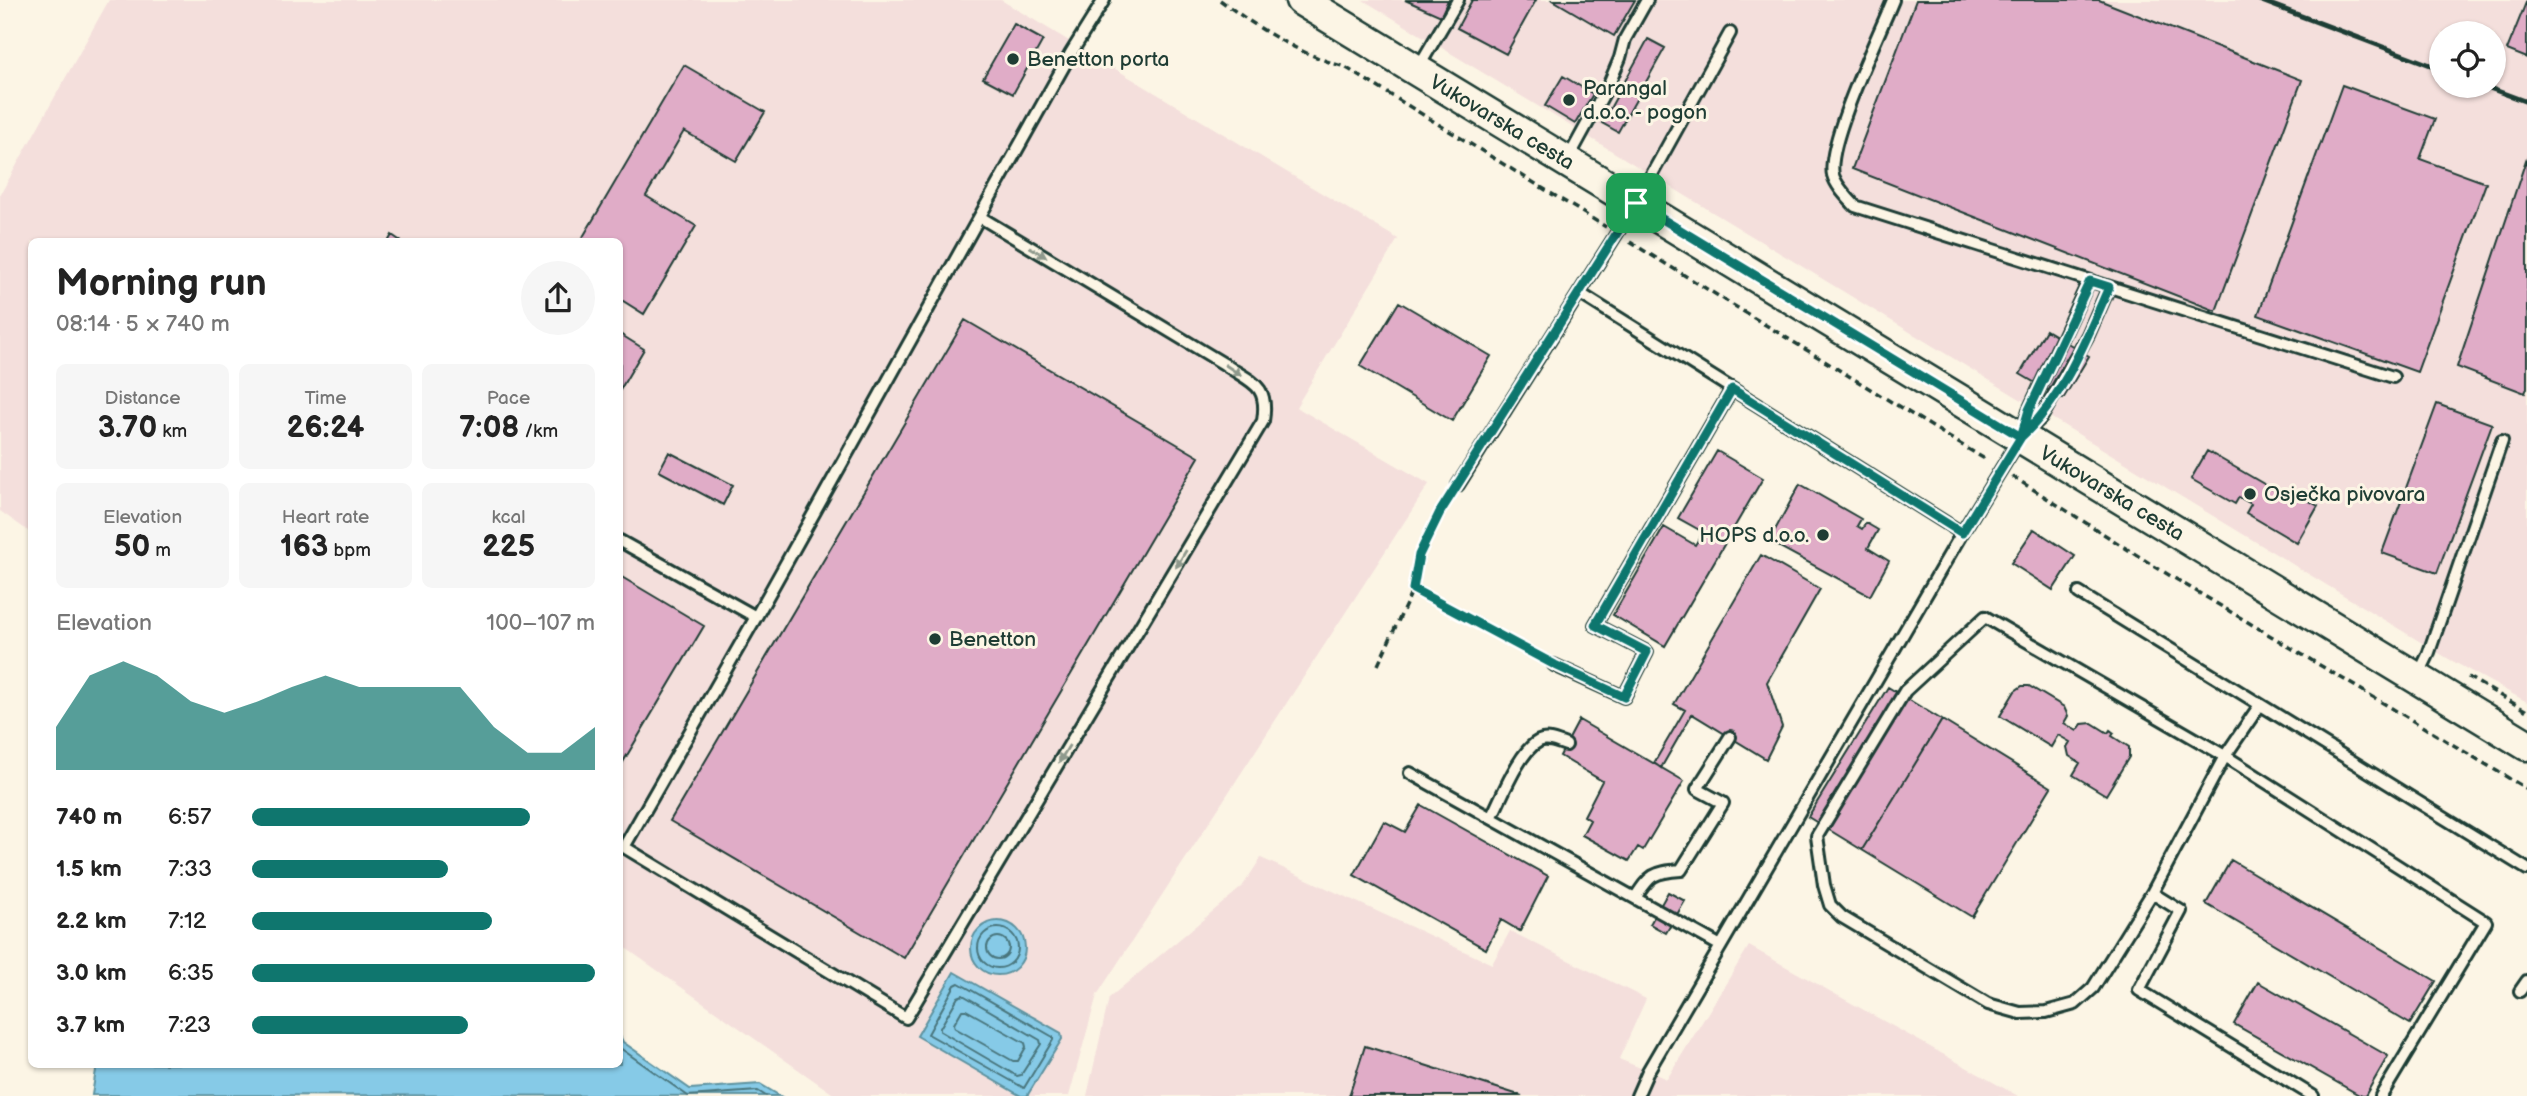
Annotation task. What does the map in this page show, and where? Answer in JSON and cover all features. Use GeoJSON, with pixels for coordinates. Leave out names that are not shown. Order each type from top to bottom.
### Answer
{"type":"FeatureCollection","features":[{"type":"Feature","properties":{"kind":"main road","name":"Vukovarska cesta"},"geometry":{"type":"LineString","coordinates":[[1301,0],[2527,745]]}},
{"type":"Feature","properties":{"kind":"lane"},"geometry":{"type":"LineString","coordinates":[[623,844],[756,617],[1071,53],[1104,0]]}},
{"type":"Feature","properties":{"kind":"lane"},"geometry":{"type":"LineString","coordinates":[[1417,70],[1458,0]]}},
{"type":"Feature","properties":{"kind":"lane"},"geometry":{"type":"LineString","coordinates":[[1567,161],[1609,84],[1625,39],[1647,0]]}},
{"type":"Feature","properties":{"kind":"lane"},"geometry":{"type":"LineString","coordinates":[[1893,0],[1838,135],[1832,159],[1833,177],[1855,206],[2393,377]]}},
{"type":"Feature","properties":{"kind":"lane"},"geometry":{"type":"LineString","coordinates":[[1458,485],[1636,203],[1730,33]]}},
{"type":"Feature","properties":{"kind":"lane"},"geometry":{"type":"LineString","coordinates":[[623,847],[906,1018],[1263,421],[1266,404],[1261,388],[980,217]]}},
{"type":"Feature","properties":{"kind":"lane"},"geometry":{"type":"LineString","coordinates":[[1637,1096],[1648,1071],[1962,533],[2021,437],[2029,410],[2090,281]]}},
{"type":"Feature","properties":{"kind":"lane"},"geometry":{"type":"LineString","coordinates":[[2021,437],[2041,418],[2048,407],[2088,335],[2109,287]]}},
{"type":"Feature","properties":{"kind":"lane"},"geometry":{"type":"LineString","coordinates":[[1579,293],[1962,533]]}},
{"type":"Feature","properties":{"kind":"lane"},"geometry":{"type":"LineString","coordinates":[[1555,665],[1624,697],[1647,652],[1595,625],[1732,389]]}},
{"type":"Feature","properties":{"kind":"lane"},"geometry":{"type":"LineString","coordinates":[[2417,678],[2428,655],[2502,442]]}},
{"type":"Feature","properties":{"kind":"lane"},"geometry":{"type":"LineString","coordinates":[[623,543],[756,617]]}},
{"type":"Feature","properties":{"kind":"lane"},"geometry":{"type":"LineString","coordinates":[[2079,593],[2527,869]]}},
{"type":"Feature","properties":{"kind":"lane"},"geometry":{"type":"LineString","coordinates":[[2260,705],[2225,756],[2152,893],[2093,988],[2075,1004],[2046,1012],[2020,1013],[1988,1004],[1842,917],[1830,905],[1824,885],[1817,836],[1905,691],[1985,617],[2225,756],[2486,922],[2381,1096]]}},
{"type":"Feature","properties":{"kind":"lane"},"geometry":{"type":"LineString","coordinates":[[1635,898],[1648,878],[1660,872],[1681,870],[1723,803],[1697,789],[1730,737]]}},
{"type":"Feature","properties":{"kind":"lane"},"geometry":{"type":"LineString","coordinates":[[1491,818],[1525,754],[1538,742],[1550,739],[1566,745]]}},
{"type":"Feature","properties":{"kind":"lane"},"geometry":{"type":"LineString","coordinates":[[1410,773],[1721,946]]}},
{"type":"Feature","properties":{"kind":"lane"},"geometry":{"type":"LineString","coordinates":[[2152,893],[2182,911],[2139,990],[2313,1096]]}},
{"type":"Feature","properties":{"kind":"path"},"geometry":{"type":"LineString","coordinates":[[1220,0],[1255,26],[1313,58],[1345,67],[2154,566],[2527,789]]}},
{"type":"Feature","properties":{"kind":"path"},"geometry":{"type":"LineString","coordinates":[[1378,664],[1413,589],[1419,555],[1440,512],[1458,485]]}},
{"type":"Feature","properties":{"kind":"path"},"geometry":{"type":"LineString","coordinates":[[1413,589],[1555,665]]}},
{"type":"Feature","properties":{"kind":"path"},"geometry":{"type":"LineString","coordinates":[[2461,674],[2527,711]]}},
{"type":"Feature","properties":{"kind":"shaded area"},"geometry":{"type":"Polygon","coordinates":[[[109,0],[1001,0],[1398,239],[1296,407],[1429,484],[1097,995],[1069,1096],[836,1096],[623,946],[623,238],[28,238],[28,531],[0,511],[0,195],[109,0]]]}},
{"type":"Feature","properties":{"kind":"shaded area","name":"Osječka pivovara"},"geometry":{"type":"Polygon","coordinates":[[[1363,0],[2527,0],[2527,702],[2447,658],[1363,0]]]}},
{"type":"Feature","properties":{"kind":"shaded area"},"geometry":{"type":"Polygon","coordinates":[[[1261,858],[1492,964],[1510,931],[1646,999],[1619,1059],[1667,1079],[1749,946],[2018,1096],[1087,1096],[1109,998],[1242,887],[1261,858]]]}},
{"type":"Feature","properties":{"kind":"water"},"geometry":{"type":"Polygon","coordinates":[[[1003,921],[1013,925],[1021,933],[1025,948],[1021,963],[1013,971],[993,975],[983,971],[975,963],[971,943],[975,933],[983,925],[1003,921]]]}},
{"type":"Feature","properties":{"kind":"water"},"geometry":{"type":"Polygon","coordinates":[[[954,972],[1061,1033],[1062,1039],[1027,1096],[1021,1096],[917,1036],[954,972]]]}},
{"type":"Feature","properties":{"kind":"water"},"geometry":{"type":"Polygon","coordinates":[[[623,1042],[690,1089],[760,1084],[780,1096],[92,1095],[96,1068],[623,1068],[623,1042]]]}},
{"type":"Feature","properties":{"kind":"building"},"geometry":{"type":"Polygon","coordinates":[[[1405,0],[1448,0],[1441,16],[1405,0]]]}},
{"type":"Feature","properties":{"kind":"building"},"geometry":{"type":"Polygon","coordinates":[[[1472,0],[1536,0],[1506,54],[1457,28],[1472,0]]]}},
{"type":"Feature","properties":{"kind":"building"},"geometry":{"type":"Polygon","coordinates":[[[1553,0],[1635,0],[1614,36],[1553,0]]]}},
{"type":"Feature","properties":{"kind":"building"},"geometry":{"type":"Polygon","coordinates":[[[1916,0],[2099,0],[2302,80],[2216,311],[1852,169],[1916,0]]]}},
{"type":"Feature","properties":{"kind":"building"},"geometry":{"type":"Polygon","coordinates":[[[2527,0],[2527,58],[2507,50],[2527,0]]]}},
{"type":"Feature","properties":{"kind":"building","name":"Benetton porta"},"geometry":{"type":"Polygon","coordinates":[[[1014,24],[1043,40],[1013,94],[983,78],[1014,24]]]}},
{"type":"Feature","properties":{"kind":"building"},"geometry":{"type":"Polygon","coordinates":[[[1648,39],[1665,48],[1618,132],[1602,123],[1648,39]]]}},
{"type":"Feature","properties":{"kind":"building"},"geometry":{"type":"Polygon","coordinates":[[[684,65],[765,112],[736,161],[684,131],[646,196],[696,226],[644,314],[623,301],[623,238],[582,238],[684,65]]]}},
{"type":"Feature","properties":{"kind":"building","name":"Parangal d.o.o. - pogon"},"geometry":{"type":"Polygon","coordinates":[[[1563,76],[1593,94],[1575,124],[1545,106],[1563,76]]]}},
{"type":"Feature","properties":{"kind":"building"},"geometry":{"type":"Polygon","coordinates":[[[2342,85],[2435,119],[2420,159],[2486,183],[2417,372],[2258,315],[2342,85]]]}},
{"type":"Feature","properties":{"kind":"building"},"geometry":{"type":"Polygon","coordinates":[[[2527,157],[2527,388],[2525,393],[2457,367],[2527,157]]]}},
{"type":"Feature","properties":{"kind":"building"},"geometry":{"type":"Polygon","coordinates":[[[1399,302],[1491,356],[1452,421],[1360,366],[1399,302]]]}},
{"type":"Feature","properties":{"kind":"building","name":"Benetton"},"geometry":{"type":"Polygon","coordinates":[[[965,320],[1199,457],[904,958],[670,821],[965,320]]]}},
{"type":"Feature","properties":{"kind":"building"},"geometry":{"type":"Polygon","coordinates":[[[2046,330],[2089,356],[2063,399],[2020,374],[2046,330]]]}},
{"type":"Feature","properties":{"kind":"building"},"geometry":{"type":"Polygon","coordinates":[[[623,336],[644,349],[623,385],[623,336]]]}},
{"type":"Feature","properties":{"kind":"building"},"geometry":{"type":"Polygon","coordinates":[[[2437,404],[2492,424],[2437,573],[2382,553],[2437,404]]]}},
{"type":"Feature","properties":{"kind":"building"},"geometry":{"type":"Polygon","coordinates":[[[1717,451],[1763,478],[1665,646],[1613,615],[1664,527],[1695,545],[1703,532],[1678,518],[1717,451]]]}},
{"type":"Feature","properties":{"kind":"building","name":"Osječka pivovara"},"geometry":{"type":"Polygon","coordinates":[[[2207,451],[2288,498],[2292,491],[2318,506],[2297,543],[2246,513],[2251,504],[2239,497],[2235,504],[2191,479],[2207,451]]]}},
{"type":"Feature","properties":{"kind":"building"},"geometry":{"type":"Polygon","coordinates":[[[669,452],[733,485],[723,505],[659,471],[669,452]]]}},
{"type":"Feature","properties":{"kind":"building","name":"HOPS d.o.o."},"geometry":{"type":"Polygon","coordinates":[[[1800,484],[1861,519],[1857,526],[1862,529],[1866,523],[1878,530],[1868,548],[1889,561],[1870,596],[1769,541],[1800,484]]]}},
{"type":"Feature","properties":{"kind":"building"},"geometry":{"type":"Polygon","coordinates":[[[2034,529],[2075,556],[2053,590],[2011,563],[2034,529]]]}},
{"type":"Feature","properties":{"kind":"building"},"geometry":{"type":"Polygon","coordinates":[[[1761,555],[1820,589],[1767,682],[1782,727],[1766,759],[1692,714],[1661,768],[1654,763],[1685,710],[1674,704],[1761,555]]]}},
{"type":"Feature","properties":{"kind":"building"},"geometry":{"type":"Polygon","coordinates":[[[623,578],[704,626],[623,762],[623,578]]]}},
{"type":"Feature","properties":{"kind":"building"},"geometry":{"type":"Polygon","coordinates":[[[2022,686],[2029,686],[2064,707],[2068,716],[2064,723],[2077,731],[2082,724],[2092,723],[2108,733],[2110,730],[2114,733],[2112,736],[2129,747],[2129,757],[2106,795],[2073,775],[2080,763],[2069,756],[2067,747],[2070,742],[2058,735],[2051,747],[2000,716],[2015,691],[2022,686]]]}},
{"type":"Feature","properties":{"kind":"building"},"geometry":{"type":"Polygon","coordinates":[[[1888,687],[1942,720],[1862,850],[1808,817],[1888,687]]]}},
{"type":"Feature","properties":{"kind":"building"},"geometry":{"type":"Polygon","coordinates":[[[1579,720],[1684,781],[1643,850],[1638,847],[1629,861],[1582,835],[1590,820],[1584,816],[1602,781],[1560,756],[1579,720]]]}},
{"type":"Feature","properties":{"kind":"building"},"geometry":{"type":"Polygon","coordinates":[[[1942,720],[2051,787],[1972,917],[1862,850],[1942,720]]]}},
{"type":"Feature","properties":{"kind":"building"},"geometry":{"type":"Polygon","coordinates":[[[1421,805],[1548,876],[1520,931],[1501,920],[1486,949],[1354,875],[1384,821],[1405,832],[1421,805]]]}},
{"type":"Feature","properties":{"kind":"building"},"geometry":{"type":"Polygon","coordinates":[[[2231,860],[2436,981],[2410,1024],[2206,904],[2231,860]]]}},
{"type":"Feature","properties":{"kind":"building"},"geometry":{"type":"Polygon","coordinates":[[[1668,892],[1685,901],[1666,933],[1650,924],[1668,892]]]}},
{"type":"Feature","properties":{"kind":"building"},"geometry":{"type":"Polygon","coordinates":[[[2258,982],[2388,1056],[2365,1096],[2234,1024],[2258,982]]]}},
{"type":"Feature","properties":{"kind":"building"},"geometry":{"type":"Polygon","coordinates":[[[1365,1046],[1522,1096],[1349,1096],[1365,1046]]]}},
{"type":"Feature","properties":{"kind":"railway"},"geometry":{"type":"LineString","coordinates":[[2259,0],[2429,64]]}},
{"type":"Feature","properties":{"kind":"railway"},"geometry":{"type":"LineString","coordinates":[[2506,94],[2527,102]]}},
{"type":"Feature","properties":{"kind":"place","name":"Benetton porta"},"geometry":{"type":"Point","coordinates":[1013,59]}},
{"type":"Feature","properties":{"kind":"place","name":"Parangal d.o.o. - pogon"},"geometry":{"type":"Point","coordinates":[1569,100]}},
{"type":"Feature","properties":{"kind":"place","name":"Osječka pivovara"},"geometry":{"type":"Point","coordinates":[2250,494]}},
{"type":"Feature","properties":{"kind":"place","name":"HOPS d.o.o."},"geometry":{"type":"Point","coordinates":[1823,535]}},
{"type":"Feature","properties":{"kind":"place","name":"Benetton"},"geometry":{"type":"Point","coordinates":[935,639]}},
{"type":"Feature","properties":{"kind":"route"},"geometry":{"type":"LineString","coordinates":[[1636,203],[1440,512],[1419,555],[1413,589],[1555,665],[1624,697],[1647,652],[1595,625],[1732,389],[1962,533],[2021,437],[2029,410],[2090,281],[2109,287],[2088,335],[2041,418],[2021,437],[1636,203]]}}]}
